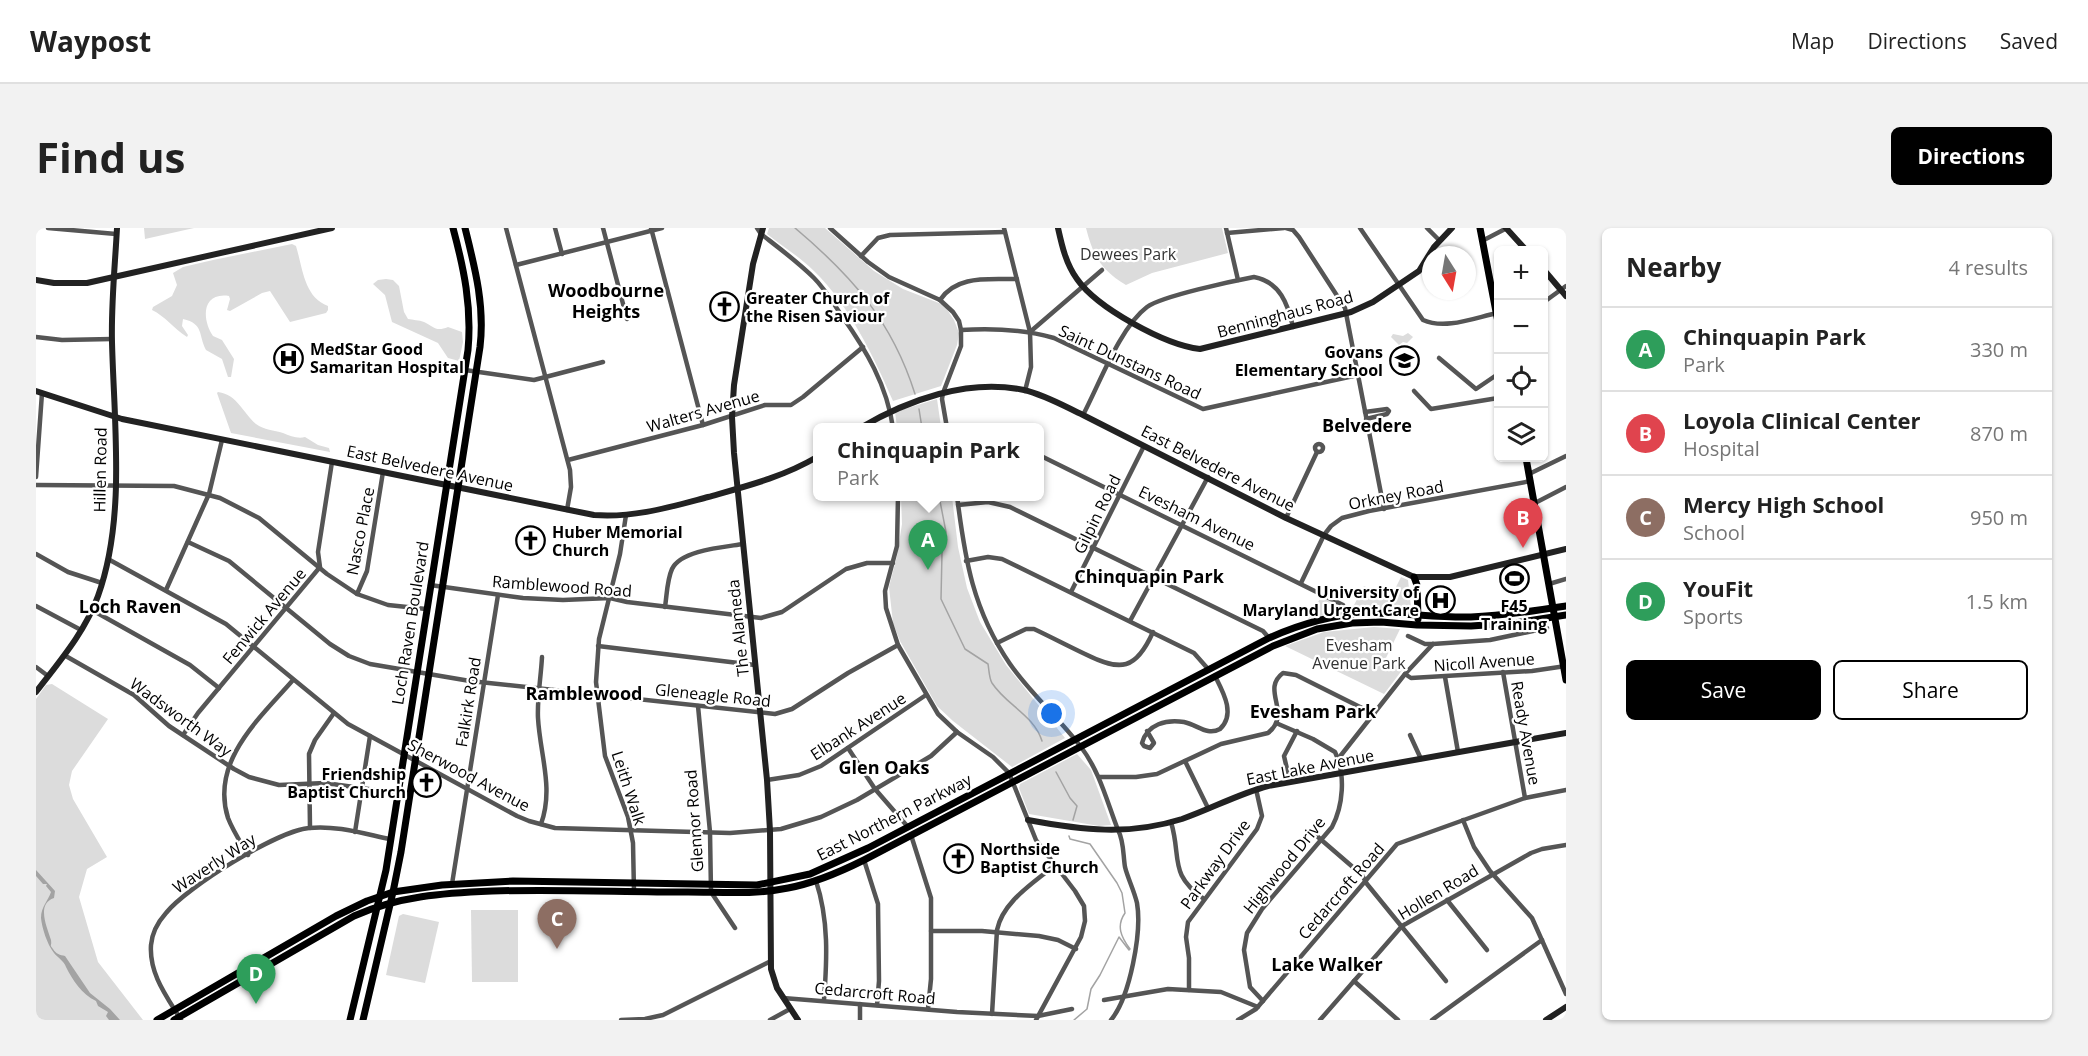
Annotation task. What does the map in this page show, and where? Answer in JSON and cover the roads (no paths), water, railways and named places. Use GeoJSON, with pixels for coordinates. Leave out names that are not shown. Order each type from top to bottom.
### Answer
{"type":"FeatureCollection","features":[{"type":"Feature","properties":{"kind":"main road","name":"Loch Raven Boulevard"},"geometry":{"type":"LineString","coordinates":[[350,1020],[380,896],[390,839],[470,335],[465,277],[453,228]]}},
{"type":"Feature","properties":{"kind":"main road","name":"Loch Raven Boulevard"},"geometry":{"type":"LineString","coordinates":[[364,1020],[393,892],[444,586],[482,337],[481,306],[475,266],[465,228]]}},
{"type":"Feature","properties":{"kind":"main road"},"geometry":{"type":"LineString","coordinates":[[1480,228],[1494,300]]}},
{"type":"Feature","properties":{"kind":"main road"},"geometry":{"type":"LineString","coordinates":[[1527,462],[1566,680]]}},
{"type":"Feature","properties":{"kind":"main road"},"geometry":{"type":"LineString","coordinates":[[1414,577],[1417,625]]}},
{"type":"Feature","properties":{"kind":"main road","name":"East Northern Parkway"},"geometry":{"type":"LineString","coordinates":[[157,1020],[336,916],[393,892],[452,884],[546,880],[740,885],[799,877],[824,869],[1269,638],[1302,624],[1337,616],[1365,613],[1494,616],[1566,606]]}},
{"type":"Feature","properties":{"kind":"main road","name":"East Northern Parkway"},"geometry":{"type":"LineString","coordinates":[[178,1019],[336,926],[377,906],[391,902],[431,894],[546,889],[743,893],[771,891],[816,881],[864,860],[1282,642],[1317,629],[1338,624],[1366,622],[1487,625],[1566,615]]}},
{"type":"Feature","properties":{"kind":"street"},"geometry":{"type":"LineString","coordinates":[[48,228],[116,231]]}},
{"type":"Feature","properties":{"kind":"street"},"geometry":{"type":"LineString","coordinates":[[294,228],[295,236]]}},
{"type":"Feature","properties":{"kind":"street"},"geometry":{"type":"LineString","coordinates":[[36,280],[78,284],[332,228]]}},
{"type":"Feature","properties":{"kind":"street"},"geometry":{"type":"LineString","coordinates":[[506,228],[568,460],[571,487],[567,510]]}},
{"type":"Feature","properties":{"kind":"street"},"geometry":{"type":"LineString","coordinates":[[555,228],[562,254]]}},
{"type":"Feature","properties":{"kind":"street"},"geometry":{"type":"LineString","coordinates":[[603,228],[627,320]]}},
{"type":"Feature","properties":{"kind":"street"},"geometry":{"type":"LineString","coordinates":[[516,265],[662,228]]}},
{"type":"Feature","properties":{"kind":"street"},"geometry":{"type":"LineString","coordinates":[[830,228],[894,281],[940,300],[953,312],[962,330],[961,346],[943,393],[946,423]]}},
{"type":"Feature","properties":{"kind":"street"},"geometry":{"type":"LineString","coordinates":[[1058,228],[1069,264],[1082,286]]}},
{"type":"Feature","properties":{"kind":"street"},"geometry":{"type":"LineString","coordinates":[[1239,280],[1226,231],[1285,228],[1293,230],[1299,237],[1343,303],[1384,509]]}},
{"type":"Feature","properties":{"kind":"street"},"geometry":{"type":"LineString","coordinates":[[1360,228],[1416,313],[1425,321],[1442,324],[1494,314]]}},
{"type":"Feature","properties":{"kind":"street"},"geometry":{"type":"LineString","coordinates":[[1427,228],[1440,241]]}},
{"type":"Feature","properties":{"kind":"street","name":"Benninghaus Road"},"geometry":{"type":"LineString","coordinates":[[1082,286],[1133,323],[1178,344],[1200,349],[1293,327],[1368,305],[1421,269],[1452,228]]}},
{"type":"Feature","properties":{"kind":"street"},"geometry":{"type":"LineString","coordinates":[[1482,241],[1507,228],[1523,246]]}},
{"type":"Feature","properties":{"kind":"street"},"geometry":{"type":"LineString","coordinates":[[651,229],[703,425]]}},
{"type":"Feature","properties":{"kind":"street"},"geometry":{"type":"LineString","coordinates":[[760,230],[817,281],[863,347],[878,376],[891,411],[892,423]]}},
{"type":"Feature","properties":{"kind":"street","name":"The Alameda"},"geometry":{"type":"LineString","coordinates":[[760,230],[734,385],[732,417],[767,780],[773,980],[798,1020]]}},
{"type":"Feature","properties":{"kind":"street"},"geometry":{"type":"LineString","coordinates":[[861,256],[878,238],[890,235],[1005,230],[1030,332],[1031,367],[1025,391]]}},
{"type":"Feature","properties":{"kind":"street","name":"Hillen Road"},"geometry":{"type":"LineString","coordinates":[[36,692],[64,655],[92,610],[108,559],[115,485],[112,339],[116,231]]}},
{"type":"Feature","properties":{"kind":"street"},"geometry":{"type":"LineString","coordinates":[[1030,332],[1102,270]]}},
{"type":"Feature","properties":{"kind":"street"},"geometry":{"type":"LineString","coordinates":[[1548,274],[1563,288],[1566,296]]}},
{"type":"Feature","properties":{"kind":"street"},"geometry":{"type":"LineString","coordinates":[[1083,415],[1120,342],[1145,308],[1153,303],[1239,280],[1260,278],[1267,280],[1284,298],[1293,327]]}},
{"type":"Feature","properties":{"kind":"street"},"geometry":{"type":"LineString","coordinates":[[940,300],[950,288],[962,282],[1017,279]]}},
{"type":"Feature","properties":{"kind":"street"},"geometry":{"type":"LineString","coordinates":[[1547,300],[1563,288]]}},
{"type":"Feature","properties":{"kind":"street","name":"Saint Dunstans Road"},"geometry":{"type":"LineString","coordinates":[[962,330],[1000,328],[1030,332],[1064,342],[1203,410],[1358,375]]}},
{"type":"Feature","properties":{"kind":"street"},"geometry":{"type":"LineString","coordinates":[[36,336],[62,340],[112,339]]}},
{"type":"Feature","properties":{"kind":"street","name":"Walters Avenue"},"geometry":{"type":"LineString","coordinates":[[568,460],[732,417],[765,405],[784,406],[794,403],[863,347]]}},
{"type":"Feature","properties":{"kind":"street"},"geometry":{"type":"LineString","coordinates":[[1439,358],[1476,389],[1494,377]]}},
{"type":"Feature","properties":{"kind":"street"},"geometry":{"type":"LineString","coordinates":[[465,370],[530,380],[546,378],[603,362]]}},
{"type":"Feature","properties":{"kind":"street","name":"East Belvedere Avenue"},"geometry":{"type":"LineString","coordinates":[[869,423],[912,402],[943,393],[987,387],[1025,391],[1083,415],[1286,518],[1414,577],[1450,577],[1566,549]]}},
{"type":"Feature","properties":{"kind":"street"},"geometry":{"type":"LineString","coordinates":[[1414,391],[1431,410],[1494,399]]}},
{"type":"Feature","properties":{"kind":"street"},"geometry":{"type":"LineString","coordinates":[[36,477],[39,392]]}},
{"type":"Feature","properties":{"kind":"street","name":"East Belvedere Avenue"},"geometry":{"type":"LineString","coordinates":[[39,392],[114,417],[594,515],[626,516],[650,512],[738,489],[789,472],[813,459]]}},
{"type":"Feature","properties":{"kind":"street"},"geometry":{"type":"LineString","coordinates":[[1365,412],[1384,409],[1389,411],[1387,414],[1366,419]]}},
{"type":"Feature","properties":{"kind":"street"},"geometry":{"type":"LineString","coordinates":[[166,590],[209,494],[222,440]]}},
{"type":"Feature","properties":{"kind":"street","name":"Gilpin Road"},"geometry":{"type":"LineString","coordinates":[[1071,592],[1144,446]]}},
{"type":"Feature","properties":{"kind":"street"},"geometry":{"type":"LineString","coordinates":[[1286,518],[1317,452]]}},
{"type":"Feature","properties":{"kind":"street","name":"Orkney Road"},"geometry":{"type":"LineString","coordinates":[[1301,583],[1324,535],[1342,518],[1504,486],[1530,477],[1566,456]]}},
{"type":"Feature","properties":{"kind":"street","name":"Evesham Avenue"},"geometry":{"type":"LineString","coordinates":[[1044,457],[1343,605]]}},
{"type":"Feature","properties":{"kind":"street","name":"Fenwick Avenue"},"geometry":{"type":"LineString","coordinates":[[183,735],[198,713],[320,567],[318,552],[332,462]]}},
{"type":"Feature","properties":{"kind":"street","name":"Nasco Place"},"geometry":{"type":"LineString","coordinates":[[357,594],[368,571],[383,472]]}},
{"type":"Feature","properties":{"kind":"street"},"geometry":{"type":"LineString","coordinates":[[1130,621],[1208,477]]}},
{"type":"Feature","properties":{"kind":"street"},"geometry":{"type":"LineString","coordinates":[[36,485],[174,486],[209,494],[259,518],[339,583],[357,594],[388,604],[426,609]]}},
{"type":"Feature","properties":{"kind":"street"},"geometry":{"type":"LineString","coordinates":[[1535,503],[1566,487]]}},
{"type":"Feature","properties":{"kind":"street"},"geometry":{"type":"LineString","coordinates":[[898,501],[897,546],[885,586],[885,597],[898,645],[938,714],[957,732],[993,757],[1009,773],[1036,840],[1084,906],[1084,929],[1076,949],[1037,1018]]}},
{"type":"Feature","properties":{"kind":"street"},"geometry":{"type":"LineString","coordinates":[[958,501],[966,561],[975,596],[997,643],[1013,669],[1080,746],[1099,777],[1122,836],[1125,865],[1137,908],[1135,956],[1118,1010],[1111,1020]]}},
{"type":"Feature","properties":{"kind":"street"},"geometry":{"type":"LineString","coordinates":[[958,506],[983,502],[1005,505],[1263,631],[1269,638]]}},
{"type":"Feature","properties":{"kind":"street","name":"Leith Walk"},"geometry":{"type":"LineString","coordinates":[[626,516],[620,554],[598,646],[596,694],[605,756],[631,830],[634,852],[634,892]]}},
{"type":"Feature","properties":{"kind":"street","name":"Gleneagle Road"},"geometry":{"type":"LineString","coordinates":[[188,542],[229,561],[330,644],[350,656],[377,666],[484,683],[760,714],[782,713],[792,710],[848,673],[898,645]]}},
{"type":"Feature","properties":{"kind":"street"},"geometry":{"type":"LineString","coordinates":[[664,607],[672,570],[679,560],[692,554],[743,544]]}},
{"type":"Feature","properties":{"kind":"street"},"geometry":{"type":"LineString","coordinates":[[36,554],[68,572],[102,583]]}},
{"type":"Feature","properties":{"kind":"street"},"geometry":{"type":"LineString","coordinates":[[966,561],[988,557],[999,558],[1194,653],[1215,677],[1225,699],[1228,713],[1226,723],[1213,732],[1175,721],[1153,726],[1147,731]]}},
{"type":"Feature","properties":{"kind":"street","name":"Sherwood Avenue"},"geometry":{"type":"LineString","coordinates":[[108,559],[219,619],[348,724],[517,816],[555,828],[743,833],[770,831],[821,817],[847,806],[930,756],[957,732]]}},
{"type":"Feature","properties":{"kind":"street","name":"Ramblewood Road"},"geometry":{"type":"LineString","coordinates":[[429,585],[549,600],[610,598],[664,607],[761,618],[779,613],[838,573],[879,561],[893,563]]}},
{"type":"Feature","properties":{"kind":"street"},"geometry":{"type":"LineString","coordinates":[[1549,584],[1566,579]]}},
{"type":"Feature","properties":{"kind":"street","name":"Falkirk Road"},"geometry":{"type":"LineString","coordinates":[[452,884],[498,595]]}},
{"type":"Feature","properties":{"kind":"street"},"geometry":{"type":"LineString","coordinates":[[36,606],[81,630]]}},
{"type":"Feature","properties":{"kind":"street"},"geometry":{"type":"LineString","coordinates":[[92,610],[190,665],[219,688]]}},
{"type":"Feature","properties":{"kind":"street"},"geometry":{"type":"LineString","coordinates":[[1408,636],[1425,644],[1433,644],[1490,639],[1547,628]]}},
{"type":"Feature","properties":{"kind":"street"},"geometry":{"type":"LineString","coordinates":[[997,643],[1022,631],[1034,629],[1103,663],[1116,666],[1127,664],[1137,658],[1146,647],[1153,632]]}},
{"type":"Feature","properties":{"kind":"street"},"geometry":{"type":"LineString","coordinates":[[1276,723],[1333,750],[1338,759],[1433,644]]}},
{"type":"Feature","properties":{"kind":"street"},"geometry":{"type":"LineString","coordinates":[[598,646],[755,665]]}},
{"type":"Feature","properties":{"kind":"street","name":"Wadsworth Way"},"geometry":{"type":"LineString","coordinates":[[64,655],[134,695],[163,722],[228,766],[249,777],[272,784],[336,784],[397,793]]}},
{"type":"Feature","properties":{"kind":"street"},"geometry":{"type":"LineString","coordinates":[[541,824],[548,787],[538,720],[542,657]]}},
{"type":"Feature","properties":{"kind":"street"},"geometry":{"type":"LineString","coordinates":[[36,667],[48,676]]}},
{"type":"Feature","properties":{"kind":"street","name":"Nicoll Avenue"},"geometry":{"type":"LineString","coordinates":[[1406,674],[1410,678],[1565,667]]}},
{"type":"Feature","properties":{"kind":"street","name":"Ready Avenue"},"geometry":{"type":"LineString","coordinates":[[1503,672],[1525,798]]}},
{"type":"Feature","properties":{"kind":"street"},"geometry":{"type":"LineString","coordinates":[[1099,777],[1153,775],[1227,742],[1268,733],[1276,723],[1279,712],[1274,685],[1277,677],[1285,673],[1296,675],[1374,714]]}},
{"type":"Feature","properties":{"kind":"street"},"geometry":{"type":"LineString","coordinates":[[1445,676],[1458,752]]}},
{"type":"Feature","properties":{"kind":"street"},"geometry":{"type":"LineString","coordinates":[[248,855],[231,825],[227,812],[224,788],[228,766],[240,743],[293,680]]}},
{"type":"Feature","properties":{"kind":"street","name":"Elbank Avenue"},"geometry":{"type":"LineString","coordinates":[[767,780],[810,771],[926,695]]}},
{"type":"Feature","properties":{"kind":"street","name":"Glennor Road"},"geometry":{"type":"LineString","coordinates":[[698,706],[710,832],[711,892],[735,928]]}},
{"type":"Feature","properties":{"kind":"street"},"geometry":{"type":"LineString","coordinates":[[310,828],[309,760],[311,749],[334,714]]}},
{"type":"Feature","properties":{"kind":"street"},"geometry":{"type":"LineString","coordinates":[[1290,782],[1284,756],[1297,731]]}},
{"type":"Feature","properties":{"kind":"street","name":"East Lake Avenue"},"geometry":{"type":"LineString","coordinates":[[1028,820],[1082,829],[1137,829],[1171,822],[1256,789],[1566,733]]}},
{"type":"Feature","properties":{"kind":"street"},"geometry":{"type":"LineString","coordinates":[[1410,735],[1421,759]]}},
{"type":"Feature","properties":{"kind":"street"},"geometry":{"type":"LineString","coordinates":[[356,832],[370,736]]}},
{"type":"Feature","properties":{"kind":"street"},"geometry":{"type":"LineString","coordinates":[[848,748],[875,789],[907,827],[930,893],[928,1009]]}},
{"type":"Feature","properties":{"kind":"street","name":"Highwood Drive"},"geometry":{"type":"LineString","coordinates":[[1263,1001],[1250,987],[1244,950],[1247,933],[1254,919],[1332,827],[1338,813],[1342,793],[1338,759]]}},
{"type":"Feature","properties":{"kind":"street"},"geometry":{"type":"LineString","coordinates":[[1185,761],[1208,808]]}},
{"type":"Feature","properties":{"kind":"street","name":"Parkway Drive"},"geometry":{"type":"LineString","coordinates":[[1189,990],[1186,928],[1191,916],[1252,838],[1260,824],[1261,810],[1256,789]]}},
{"type":"Feature","properties":{"kind":"street","name":"Cedarcroft Road"},"geometry":{"type":"LineString","coordinates":[[1238,1020],[1258,1007],[1397,844],[1525,798],[1566,790]]}},
{"type":"Feature","properties":{"kind":"street"},"geometry":{"type":"LineString","coordinates":[[1463,820],[1473,847],[1492,874],[1527,912],[1566,994]]}},
{"type":"Feature","properties":{"kind":"street"},"geometry":{"type":"LineString","coordinates":[[1171,822],[1179,871],[1189,888],[1204,899]]}},
{"type":"Feature","properties":{"kind":"street","name":"Waverly Way"},"geometry":{"type":"LineString","coordinates":[[178,1019],[156,978],[152,966],[151,945],[158,924],[170,908],[189,891],[282,835],[310,828],[356,832],[390,839]]}},
{"type":"Feature","properties":{"kind":"street"},"geometry":{"type":"LineString","coordinates":[[1311,831],[1365,880],[1446,981]]}},
{"type":"Feature","properties":{"kind":"street","name":"Hollen Road"},"geometry":{"type":"LineString","coordinates":[[1320,1020],[1402,926],[1534,852],[1566,845]]}},
{"type":"Feature","properties":{"kind":"street"},"geometry":{"type":"LineString","coordinates":[[864,860],[878,904],[877,1005]]}},
{"type":"Feature","properties":{"kind":"street"},"geometry":{"type":"LineString","coordinates":[[992,1014],[999,921],[1004,910],[1055,865]]}},
{"type":"Feature","properties":{"kind":"street"},"geometry":{"type":"LineString","coordinates":[[816,881],[824,905],[826,921],[824,1000]]}},
{"type":"Feature","properties":{"kind":"street"},"geometry":{"type":"LineString","coordinates":[[1447,900],[1487,950]]}},
{"type":"Feature","properties":{"kind":"street"},"geometry":{"type":"LineString","coordinates":[[931,931],[1047,937],[1076,949]]}},
{"type":"Feature","properties":{"kind":"street"},"geometry":{"type":"LineString","coordinates":[[1432,1020],[1542,940]]}},
{"type":"Feature","properties":{"kind":"street"},"geometry":{"type":"LineString","coordinates":[[621,1020],[645,1019],[663,1015],[771,961]]}},
{"type":"Feature","properties":{"kind":"street"},"geometry":{"type":"LineString","coordinates":[[1354,981],[1398,1020]]}},
{"type":"Feature","properties":{"kind":"street"},"geometry":{"type":"LineString","coordinates":[[1104,1000],[1159,989],[1189,990],[1221,992],[1258,1007]]}},
{"type":"Feature","properties":{"kind":"street","name":"Cedarcroft Road"},"geometry":{"type":"LineString","coordinates":[[783,998],[1037,1018],[1072,1009]]}},
{"type":"Feature","properties":{"kind":"street"},"geometry":{"type":"LineString","coordinates":[[860,1004],[860,1020]]}},
{"type":"Feature","properties":{"kind":"street"},"geometry":{"type":"LineString","coordinates":[[1546,1020],[1566,1007]]}},
{"type":"Feature","properties":{"kind":"street"},"geometry":{"type":"LineString","coordinates":[[770,1020],[790,1009]]}},
{"type":"Feature","properties":{"kind":"waterway"},"geometry":{"type":"LineString","coordinates":[[795,228],[835,264],[868,302],[895,344],[915,394]]}},
{"type":"Feature","properties":{"kind":"waterway"},"geometry":{"type":"LineString","coordinates":[[919,409],[921,423]]}},
{"type":"Feature","properties":{"kind":"waterway"},"geometry":{"type":"LineString","coordinates":[[940,501],[946,532],[942,553],[941,599],[965,649],[988,664],[992,683],[1033,724],[1042,741]]}},
{"type":"Feature","properties":{"kind":"waterway"},"geometry":{"type":"LineString","coordinates":[[1056,772],[1077,806],[1073,820]]}},
{"type":"Feature","properties":{"kind":"waterway"},"geometry":{"type":"LineString","coordinates":[[1069,836],[1070,839],[1090,844],[1117,883],[1122,893],[1125,913],[1120,927],[1130,949],[1119,937],[1091,989],[1087,1009],[1074,1020]]}},
{"type":"Feature","properties":{"kind":"place","name":"Greater Church of the Risen Saviour"},"geometry":{"type":"Point","coordinates":[725,307]}},
{"type":"Feature","properties":{"kind":"place","name":"MedStar Good Samaritan Hospital"},"geometry":{"type":"Point","coordinates":[289,358]}},
{"type":"Feature","properties":{"kind":"place","name":"Govans Elementary School"},"geometry":{"type":"Point","coordinates":[1404,361]}},
{"type":"Feature","properties":{"kind":"place","name":"Huber Memorial Church"},"geometry":{"type":"Point","coordinates":[531,541]}},
{"type":"Feature","properties":{"kind":"place","name":"Loyola Clinical Center"},"geometry":{"type":"Point","coordinates":[1523,548]}},
{"type":"Feature","properties":{"kind":"place","name":"Chinquapin Park"},"geometry":{"type":"Point","coordinates":[928,570]}},
{"type":"Feature","properties":{"kind":"place","name":"F45 Training"},"geometry":{"type":"Point","coordinates":[1514,578]}},
{"type":"Feature","properties":{"kind":"place","name":"University of Maryland Urgent Care"},"geometry":{"type":"Point","coordinates":[1440,601]}},
{"type":"Feature","properties":{"kind":"place","name":"Friendship Baptist Church"},"geometry":{"type":"Point","coordinates":[427,783]}},
{"type":"Feature","properties":{"kind":"place","name":"Northside Baptist Church"},"geometry":{"type":"Point","coordinates":[959,858]}},
{"type":"Feature","properties":{"kind":"place","name":"Mercy High School"},"geometry":{"type":"Point","coordinates":[557,949]}},
{"type":"Feature","properties":{"kind":"place","name":"YouFit"},"geometry":{"type":"Point","coordinates":[256,1004]}},
{"type":"Feature","properties":{"kind":"district","name":"Woodbourne Heights"},"geometry":{"type":"Point","coordinates":[606,301]}},
{"type":"Feature","properties":{"kind":"district","name":"Belvedere"},"geometry":{"type":"Point","coordinates":[1367,426]}},
{"type":"Feature","properties":{"kind":"district","name":"Chinquapin Park"},"geometry":{"type":"Point","coordinates":[1149,577]}},
{"type":"Feature","properties":{"kind":"district","name":"Loch Raven"},"geometry":{"type":"Point","coordinates":[130,607]}},
{"type":"Feature","properties":{"kind":"district","name":"Ramblewood"},"geometry":{"type":"Point","coordinates":[584,694]}},
{"type":"Feature","properties":{"kind":"district","name":"Evesham Park"},"geometry":{"type":"Point","coordinates":[1313,712]}},
{"type":"Feature","properties":{"kind":"district","name":"Glen Oaks"},"geometry":{"type":"Point","coordinates":[884,768]}},
{"type":"Feature","properties":{"kind":"district","name":"Lake Walker"},"geometry":{"type":"Point","coordinates":[1327,965]}},
{"type":"Feature","properties":{"kind":"park label","name":"Dewees Park"},"geometry":{"type":"Point","coordinates":[1128,254]}},
{"type":"Feature","properties":{"kind":"park label","name":"Evesham Avenue Park"},"geometry":{"type":"Point","coordinates":[1359,654]}}]}
